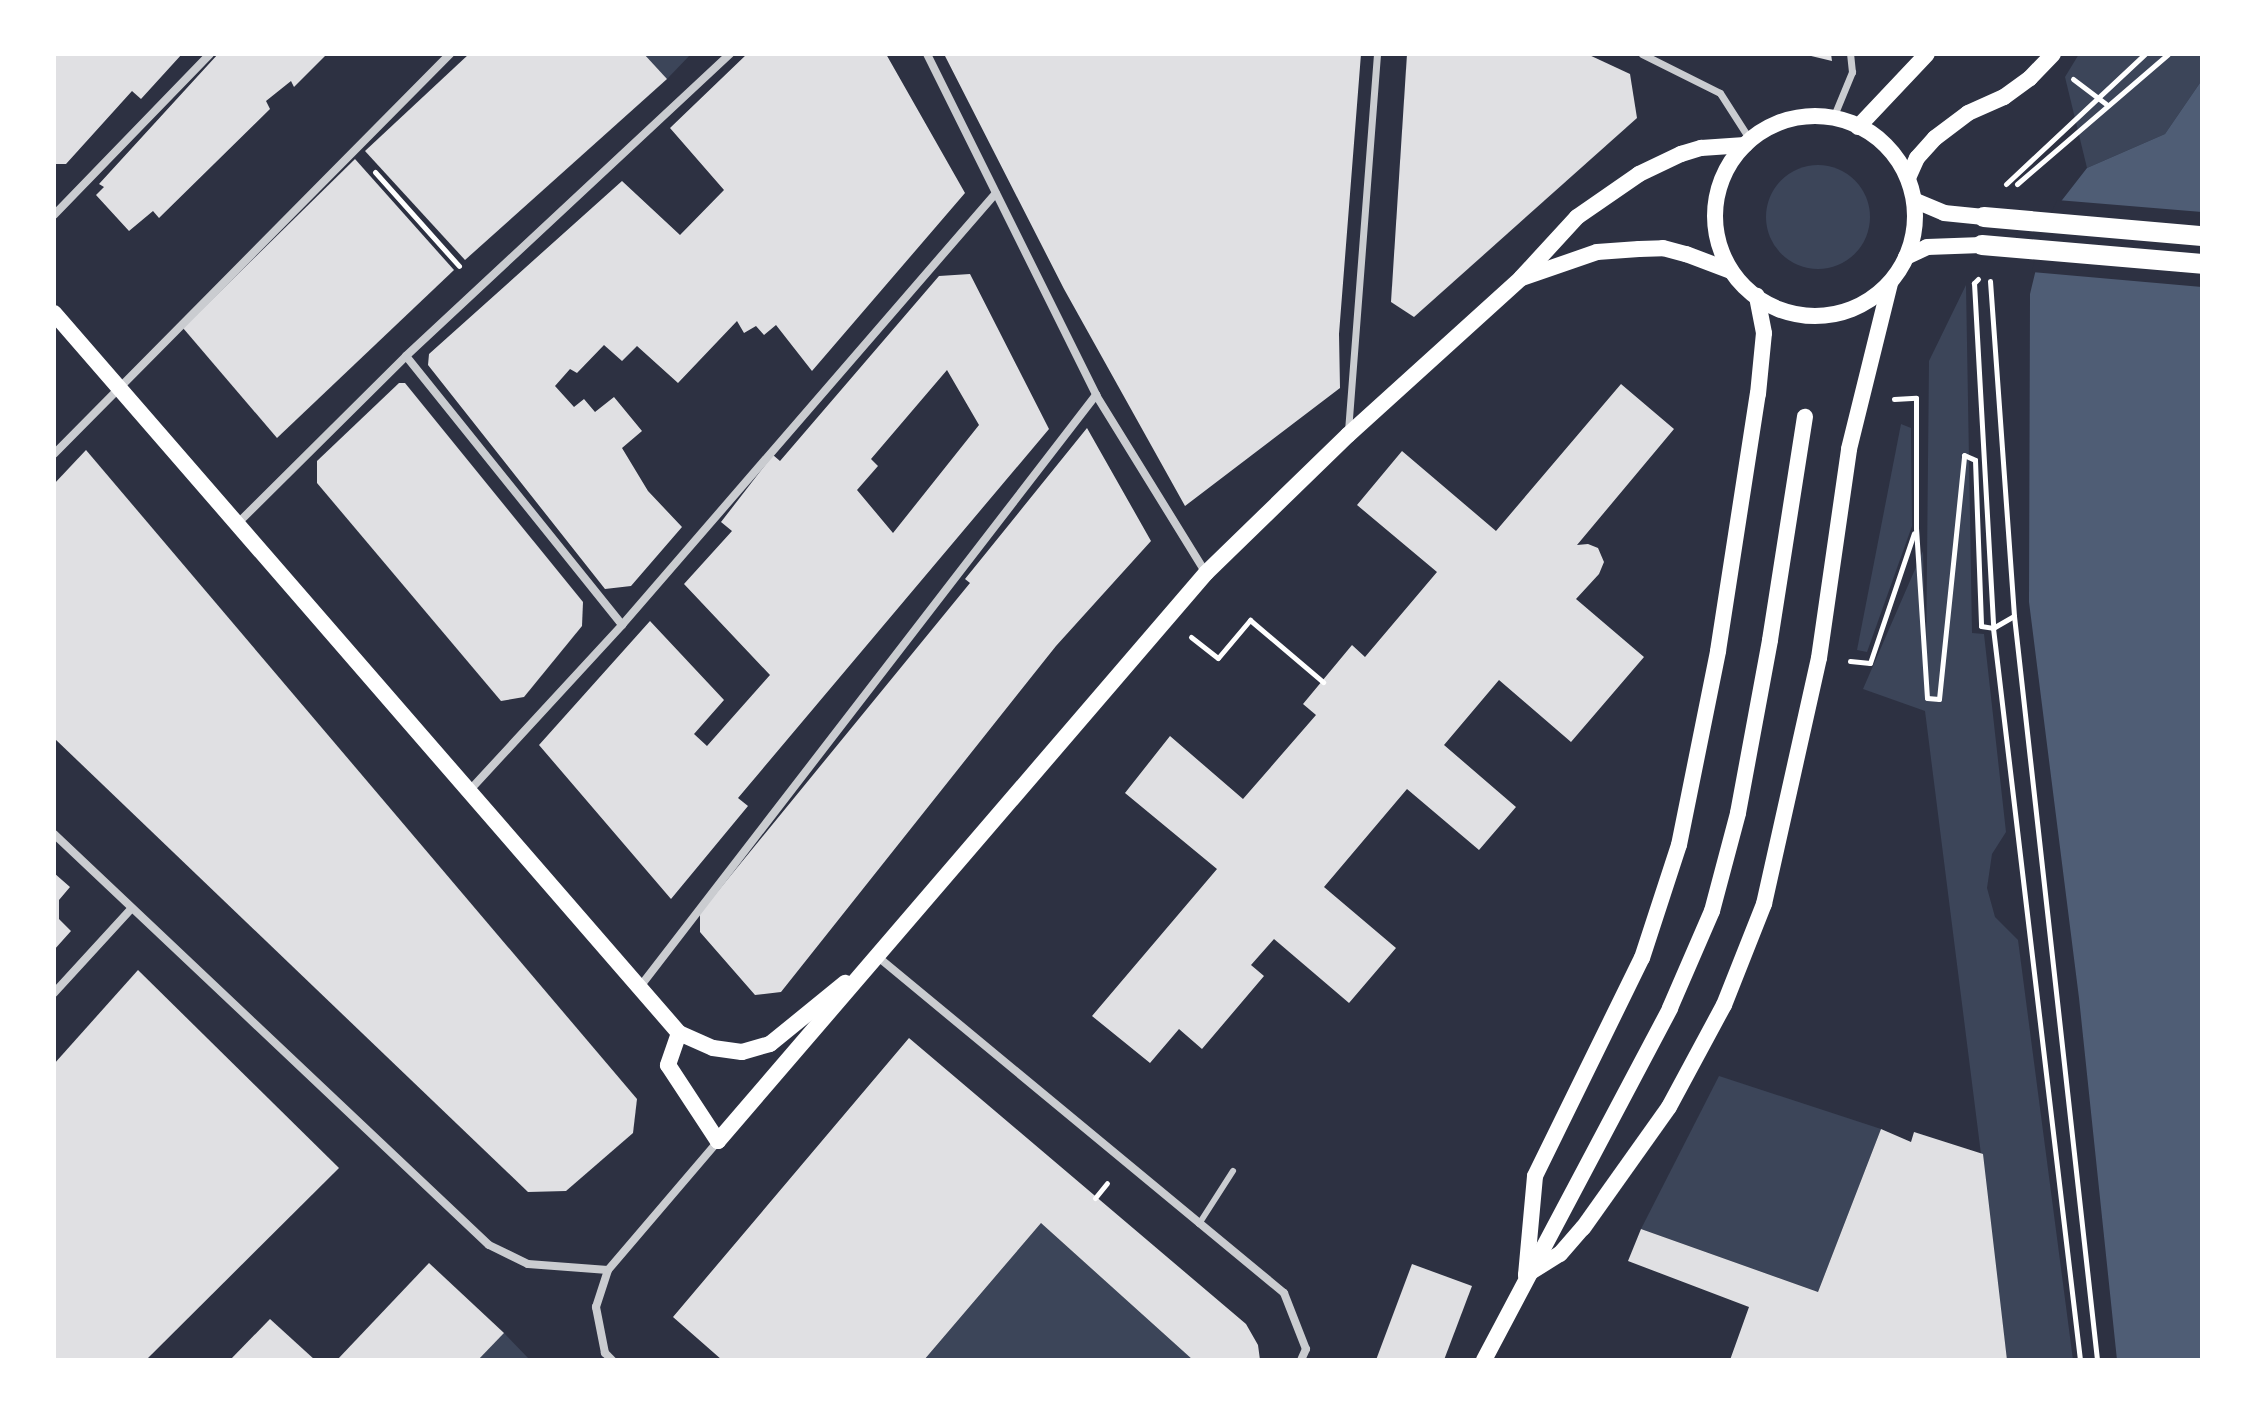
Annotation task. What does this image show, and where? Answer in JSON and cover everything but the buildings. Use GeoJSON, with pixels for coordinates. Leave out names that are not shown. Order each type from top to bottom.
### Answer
{"type":"FeatureCollection","features":[{"type":"Feature","properties":{"kind":"main road"},"geometry":{"type":"LineString","coordinates":[[1858,127],[1927,54]]}},
{"type":"Feature","properties":{"kind":"main road"},"geometry":{"type":"LineString","coordinates":[[1908,178],[1917,158],[1935,138],[1968,113],[2004,97],[2030,78],[2053,54]]}},
{"type":"Feature","properties":{"kind":"main road"},"geometry":{"type":"LineString","coordinates":[[1526,1275],[1560,1254],[1622,1175],[1669,1107],[1724,1005],[1764,904],[1819,658],[1849,449],[1890,283],[1906,257],[1916,228],[1916,201],[1908,178],[1886,148],[1858,127],[1833,118],[1791,119],[1771,126],[1748,142],[1724,174],[1715,213],[1722,253],[1731,271],[1757,296],[1794,314],[1834,314],[1868,300],[1890,283]]}},
{"type":"Feature","properties":{"kind":"main road"},"geometry":{"type":"LineString","coordinates":[[679,1033],[668,1065],[718,1141],[1206,573],[1348,435],[1521,278],[1577,217],[1639,174],[1701,148],[1748,142]]}},
{"type":"Feature","properties":{"kind":"main road"},"geometry":{"type":"LineString","coordinates":[[1916,201],[1944,213],[2202,236]]}},
{"type":"Feature","properties":{"kind":"main road"},"geometry":{"type":"LineString","coordinates":[[1906,257],[1939,245],[1982,245],[2202,264]]}},
{"type":"Feature","properties":{"kind":"main road"},"geometry":{"type":"LineString","coordinates":[[1521,278],[1597,252],[1663,248],[1731,271]]}},
{"type":"Feature","properties":{"kind":"main road"},"geometry":{"type":"LineString","coordinates":[[1526,1275],[1535,1176],[1642,958],[1679,845],[1718,651],[1758,394],[1764,333],[1757,296]]}},
{"type":"Feature","properties":{"kind":"main road"},"geometry":{"type":"LineString","coordinates":[[54,313],[679,1033],[713,1048],[742,1052],[770,1044],[878,957]]}},
{"type":"Feature","properties":{"kind":"main road"},"geometry":{"type":"LineString","coordinates":[[1484,1360],[1526,1275],[1670,1008],[1712,911],[1738,813],[1805,417]]}},
{"type":"Feature","properties":{"kind":"street"},"geometry":{"type":"LineString","coordinates":[[54,215],[210,54]]}},
{"type":"Feature","properties":{"kind":"street"},"geometry":{"type":"LineString","coordinates":[[54,454],[122,389],[157,346],[450,54]]}},
{"type":"Feature","properties":{"kind":"street"},"geometry":{"type":"LineString","coordinates":[[236,526],[406,356],[730,54]]}},
{"type":"Feature","properties":{"kind":"street"},"geometry":{"type":"LineString","coordinates":[[927,54],[1096,395],[1206,573]]}},
{"type":"Feature","properties":{"kind":"street"},"geometry":{"type":"LineString","coordinates":[[1348,435],[1377,54]]}},
{"type":"Feature","properties":{"kind":"street"},"geometry":{"type":"LineString","coordinates":[[1642,54],[1720,93],[1748,142]]}},
{"type":"Feature","properties":{"kind":"street"},"geometry":{"type":"LineString","coordinates":[[1833,118],[1852,72],[1850,54]]}},
{"type":"Feature","properties":{"kind":"street"},"geometry":{"type":"LineString","coordinates":[[469,791],[622,625],[996,193]]}},
{"type":"Feature","properties":{"kind":"street"},"geometry":{"type":"LineString","coordinates":[[406,356],[622,625]]}},
{"type":"Feature","properties":{"kind":"street"},"geometry":{"type":"LineString","coordinates":[[638,989],[1096,395]]}},
{"type":"Feature","properties":{"kind":"street"},"geometry":{"type":"LineString","coordinates":[[54,834],[489,1245],[528,1264],[608,1270]]}},
{"type":"Feature","properties":{"kind":"street"},"geometry":{"type":"LineString","coordinates":[[54,993],[132,908]]}},
{"type":"Feature","properties":{"kind":"street"},"geometry":{"type":"LineString","coordinates":[[878,957],[1284,1293],[1306,1349],[1301,1360]]}},
{"type":"Feature","properties":{"kind":"street"},"geometry":{"type":"LineString","coordinates":[[612,1360],[605,1353],[596,1307],[608,1270],[718,1141]]}},
{"type":"Feature","properties":{"kind":"lane"},"geometry":{"type":"LineString","coordinates":[[1199,1224],[1233,1171]]}},
{"type":"Feature","properties":{"kind":"path"},"geometry":{"type":"LineString","coordinates":[[2145,54],[2007,181],[2004,196],[2106,104],[2168,54]]}},
{"type":"Feature","properties":{"kind":"path"},"geometry":{"type":"LineString","coordinates":[[2071,78],[2106,104]]}},
{"type":"Feature","properties":{"kind":"path"},"geometry":{"type":"LineString","coordinates":[[354,148],[479,287]]}},
{"type":"Feature","properties":{"kind":"path"},"geometry":{"type":"LineString","coordinates":[[1989,268],[2014,616],[2097,1360]]}},
{"type":"Feature","properties":{"kind":"path"},"geometry":{"type":"LineString","coordinates":[[1981,275],[1974,283],[1993,628],[2080,1360]]}},
{"type":"Feature","properties":{"kind":"path"},"geometry":{"type":"LineString","coordinates":[[1890,399],[1916,398],[1916,528],[1927,698],[1939,699],[1964,455],[1975,460],[1981,626],[1993,628],[2014,616]]}},
{"type":"Feature","properties":{"kind":"path"},"geometry":{"type":"LineString","coordinates":[[1819,658],[1870,663],[1916,528]]}},
{"type":"Feature","properties":{"kind":"path"},"geometry":{"type":"LineString","coordinates":[[1168,620],[1218,658],[1250,620],[1323,682]]}},
{"type":"Feature","properties":{"kind":"shaded area"},"geometry":{"type":"Polygon","coordinates":[[[644,54],[691,54],[667,79],[644,54]]]}},
{"type":"Feature","properties":{"kind":"shaded area"},"geometry":{"type":"Polygon","coordinates":[[[2079,54],[2202,54],[2202,80],[2165,134],[2087,168],[2065,77],[2079,54]]]}},
{"type":"Feature","properties":{"kind":"shaded area"},"geometry":{"type":"Polygon","coordinates":[[[2202,80],[2202,1360],[2117,1360],[2079,998],[2029,602],[2030,294],[2042,244],[2059,204],[2087,168],[2165,134],[2202,80]]]}},
{"type":"Feature","properties":{"kind":"shaded area"},"geometry":{"type":"Polygon","coordinates":[[[1818,165],[1838,169],[1855,180],[1866,197],[1870,217],[1866,237],[1855,254],[1838,265],[1818,269],[1798,265],[1781,254],[1770,237],[1766,217],[1770,197],[1781,180],[1798,169],[1818,165]]]}},
{"type":"Feature","properties":{"kind":"shaded area"},"geometry":{"type":"Polygon","coordinates":[[[1966,285],[1972,633],[1984,634],[2006,832],[1992,854],[1987,888],[1995,917],[2018,940],[2073,1360],[2007,1360],[1925,711],[1863,689],[1923,551],[1926,662],[1929,361],[1966,285]]]}},
{"type":"Feature","properties":{"kind":"shaded area"},"geometry":{"type":"Polygon","coordinates":[[[1901,424],[1911,428],[1912,526],[1867,652],[1857,650],[1901,424]]]}},
{"type":"Feature","properties":{"kind":"shaded area"},"geometry":{"type":"Polygon","coordinates":[[[1719,1076],[1881,1129],[1818,1292],[1641,1229],[1719,1076]]]}},
{"type":"Feature","properties":{"kind":"shaded area"},"geometry":{"type":"Polygon","coordinates":[[[1041,1223],[1193,1359],[1193,1360],[924,1360],[1041,1223]]]}},
{"type":"Feature","properties":{"kind":"shaded area"},"geometry":{"type":"Polygon","coordinates":[[[504,1333],[530,1360],[478,1360],[504,1333]]]}},
{"type":"Feature","properties":{"kind":"pier"},"geometry":{"type":"Polygon","coordinates":[[[2057,200],[2202,212],[2202,287],[2032,272],[2038,243],[2057,200]]]}}]}
